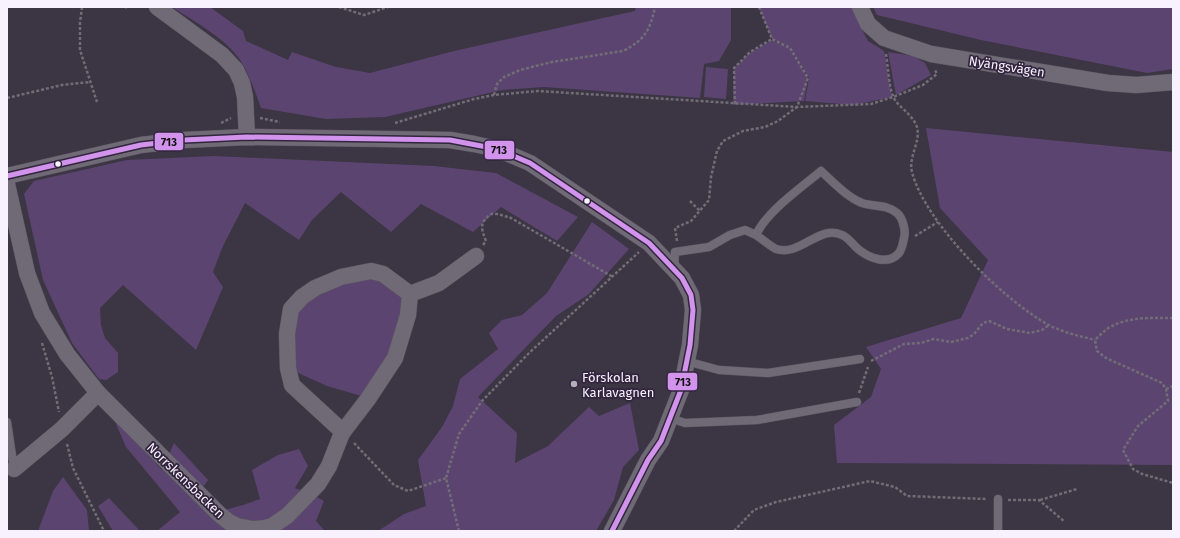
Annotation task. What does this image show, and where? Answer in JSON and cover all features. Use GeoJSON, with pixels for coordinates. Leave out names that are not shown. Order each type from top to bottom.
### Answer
{"type":"FeatureCollection","features":[{"type":"Feature","properties":{"kind":"street"},"geometry":{"type":"LineString","coordinates":[[157,7],[227,59],[236,70],[242,83],[245,97],[247,137]]}},
{"type":"Feature","properties":{"kind":"street","name":"Nyängsvägen"},"geometry":{"type":"LineString","coordinates":[[860,7],[868,24],[884,38],[931,54],[1108,83],[1136,85],[1173,82]]}},
{"type":"Feature","properties":{"kind":"street"},"geometry":{"type":"LineString","coordinates":[[7,176],[141,145],[184,140],[247,137],[450,140],[497,149],[530,163],[649,243],[682,278],[690,295],[693,310],[690,345],[681,390],[661,441],[648,460],[612,531]]}},
{"type":"Feature","properties":{"kind":"street","name":"Norrskensbacken"},"geometry":{"type":"LineString","coordinates":[[7,184],[27,273],[42,313],[67,354],[98,393],[220,514],[229,522],[246,528],[265,528],[272,526],[287,516],[321,480],[329,466],[343,432],[368,399],[394,358],[408,315],[410,294]]}},
{"type":"Feature","properties":{"kind":"street"},"geometry":{"type":"LineString","coordinates":[[343,432],[292,385],[288,368],[287,334],[292,309],[302,297],[315,288],[341,278],[371,271],[383,274],[410,294],[439,283],[476,256]]}},
{"type":"Feature","properties":{"kind":"street"},"geometry":{"type":"LineString","coordinates":[[10,470],[62,429],[98,393]]}},
{"type":"Feature","properties":{"kind":"lane"},"geometry":{"type":"LineString","coordinates":[[674,269],[675,252],[709,247],[730,235],[745,230],[756,235],[775,248],[786,250],[795,249],[819,236],[830,232],[843,235],[869,256],[882,260],[892,259],[900,252],[905,236],[903,224],[898,214],[890,208],[862,203],[846,193],[821,171],[790,196],[761,225],[756,235]]}},
{"type":"Feature","properties":{"kind":"lane"},"geometry":{"type":"LineString","coordinates":[[686,361],[719,370],[768,373],[860,359]]}},
{"type":"Feature","properties":{"kind":"lane"},"geometry":{"type":"LineString","coordinates":[[670,418],[685,423],[758,420],[857,402]]}},
{"type":"Feature","properties":{"kind":"lane"},"geometry":{"type":"LineString","coordinates":[[7,422],[10,470]]}},
{"type":"Feature","properties":{"kind":"lane"},"geometry":{"type":"LineString","coordinates":[[998,499],[998,531]]}},
{"type":"Feature","properties":{"kind":"path"},"geometry":{"type":"LineString","coordinates":[[82,7],[80,23],[80,50],[97,102]]}},
{"type":"Feature","properties":{"kind":"path"},"geometry":{"type":"LineString","coordinates":[[339,7],[364,15],[388,7]]}},
{"type":"Feature","properties":{"kind":"path"},"geometry":{"type":"LineString","coordinates":[[494,95],[497,84],[504,77],[520,70],[552,62],[623,51],[633,46],[642,40],[653,18],[655,7]]}},
{"type":"Feature","properties":{"kind":"path"},"geometry":{"type":"LineString","coordinates":[[675,252],[677,240],[675,228],[691,221],[709,200],[711,177],[717,151],[723,140],[743,131],[765,127],[778,121],[797,107],[808,78],[790,48],[772,39],[759,7]]}},
{"type":"Feature","properties":{"kind":"path"},"geometry":{"type":"LineString","coordinates":[[884,38],[893,97],[914,119],[917,130],[917,142],[913,156],[912,171],[932,214],[977,267],[1011,299],[1049,325],[1065,332],[1096,340]]}},
{"type":"Feature","properties":{"kind":"path"},"geometry":{"type":"LineString","coordinates":[[735,104],[734,68],[750,52],[772,39]]}},
{"type":"Feature","properties":{"kind":"path"},"geometry":{"type":"LineString","coordinates":[[389,124],[474,99],[494,95],[538,91],[797,107],[871,104],[923,85],[937,74],[930,60],[931,54]]}},
{"type":"Feature","properties":{"kind":"path"},"geometry":{"type":"LineString","coordinates":[[7,98],[62,85],[90,82]]}},
{"type":"Feature","properties":{"kind":"path"},"geometry":{"type":"LineString","coordinates":[[214,124],[247,115],[284,123]]}},
{"type":"Feature","properties":{"kind":"path"},"geometry":{"type":"LineString","coordinates":[[690,201],[700,212]]}},
{"type":"Feature","properties":{"kind":"path"},"geometry":{"type":"LineString","coordinates":[[476,256],[486,241],[482,224],[491,214],[498,214],[511,218],[613,277]]}},
{"type":"Feature","properties":{"kind":"path"},"geometry":{"type":"LineString","coordinates":[[905,236],[916,236],[938,222]]}},
{"type":"Feature","properties":{"kind":"path"},"geometry":{"type":"LineString","coordinates":[[459,531],[446,478],[459,434],[482,401],[529,353],[649,243]]}},
{"type":"Feature","properties":{"kind":"path"},"geometry":{"type":"LineString","coordinates":[[1096,340],[1107,329],[1126,320],[1139,318],[1173,318]]}},
{"type":"Feature","properties":{"kind":"path"},"geometry":{"type":"LineString","coordinates":[[860,359],[870,361],[904,344],[921,344],[934,339],[951,342],[968,338],[984,323],[989,321],[1007,330],[1030,332],[1042,330],[1049,325]]}},
{"type":"Feature","properties":{"kind":"path"},"geometry":{"type":"LineString","coordinates":[[39,336],[52,377],[62,429],[73,468],[104,531]]}},
{"type":"Feature","properties":{"kind":"path"},"geometry":{"type":"LineString","coordinates":[[1096,340],[1097,351],[1106,358],[1162,383],[1166,389],[1168,401],[1138,426],[1123,450],[1133,469],[1149,477],[1173,483]]}},
{"type":"Feature","properties":{"kind":"path"},"geometry":{"type":"LineString","coordinates":[[860,387],[870,361]]}},
{"type":"Feature","properties":{"kind":"path"},"geometry":{"type":"LineString","coordinates":[[1166,389],[1173,386]]}},
{"type":"Feature","properties":{"kind":"path"},"geometry":{"type":"LineString","coordinates":[[343,432],[394,485],[401,489],[408,491],[446,478]]}},
{"type":"Feature","properties":{"kind":"path"},"geometry":{"type":"LineString","coordinates":[[734,531],[754,510],[776,502],[870,481],[895,487],[907,496],[1039,500],[1077,490]]}},
{"type":"Feature","properties":{"kind":"path"},"geometry":{"type":"LineString","coordinates":[[1039,500],[1065,522]]}},
{"type":"Feature","properties":{"kind":"shaded area"},"geometry":{"type":"Polygon","coordinates":[[[172,7],[210,7],[243,31],[246,41],[288,60],[292,52],[336,67],[370,73],[454,51],[635,11],[636,7],[731,7],[731,40],[719,61],[704,64],[700,98],[544,87],[502,90],[385,117],[326,119],[261,108],[246,71],[234,52],[209,30],[172,7]]]}},
{"type":"Feature","properties":{"kind":"shaded area"},"geometry":{"type":"Polygon","coordinates":[[[759,7],[859,7],[867,24],[861,28],[868,41],[884,51],[892,97],[853,105],[805,101],[809,78],[790,48],[772,39],[759,7]]]}},
{"type":"Feature","properties":{"kind":"shaded area"},"geometry":{"type":"Polygon","coordinates":[[[873,7],[1173,7],[1173,69],[1147,73],[981,40],[877,15],[873,7]]]}},
{"type":"Feature","properties":{"kind":"shaded area"},"geometry":{"type":"Polygon","coordinates":[[[772,40],[790,48],[808,78],[804,101],[733,105],[734,68],[750,53],[772,40]]]}},
{"type":"Feature","properties":{"kind":"shaded area"},"geometry":{"type":"Polygon","coordinates":[[[888,52],[913,56],[925,63],[931,75],[896,95],[888,52]]]}},
{"type":"Feature","properties":{"kind":"shaded area"},"geometry":{"type":"Polygon","coordinates":[[[706,67],[728,69],[726,99],[704,97],[706,67]]]}},
{"type":"Feature","properties":{"kind":"shaded area"},"geometry":{"type":"Polygon","coordinates":[[[926,128],[1173,152],[1173,465],[837,463],[834,425],[871,397],[881,369],[866,347],[961,318],[988,260],[940,208],[926,128]]]}},
{"type":"Feature","properties":{"kind":"shaded area"},"geometry":{"type":"Polygon","coordinates":[[[214,156],[434,166],[496,173],[578,217],[557,241],[501,207],[473,232],[421,204],[391,232],[341,192],[312,220],[299,240],[245,203],[222,248],[213,272],[223,287],[196,350],[123,285],[100,308],[101,325],[105,338],[118,353],[118,372],[106,380],[99,379],[72,343],[43,280],[24,194],[34,181],[127,160],[214,156]]]}},
{"type":"Feature","properties":{"kind":"shaded area"},"geometry":{"type":"Polygon","coordinates":[[[592,222],[629,249],[589,294],[556,316],[478,397],[517,433],[515,463],[548,446],[589,407],[599,416],[630,403],[639,450],[623,467],[614,500],[596,531],[378,531],[404,514],[426,506],[418,460],[442,427],[453,406],[460,379],[498,349],[489,333],[502,320],[522,315],[547,293],[592,222]]]}},
{"type":"Feature","properties":{"kind":"shaded area"},"geometry":{"type":"Polygon","coordinates":[[[370,276],[396,287],[404,301],[390,360],[365,397],[327,386],[294,371],[291,337],[301,304],[315,292],[370,276]]]}},
{"type":"Feature","properties":{"kind":"shaded area"},"geometry":{"type":"Polygon","coordinates":[[[112,415],[162,470],[174,443],[208,480],[194,500],[210,514],[260,499],[252,470],[278,455],[299,449],[308,466],[295,488],[324,501],[316,521],[325,531],[157,531],[180,512],[126,447],[112,415]]]}},
{"type":"Feature","properties":{"kind":"shaded area"},"geometry":{"type":"Polygon","coordinates":[[[63,477],[87,510],[89,531],[38,531],[53,491],[63,477]]]}},
{"type":"Feature","properties":{"kind":"shaded area"},"geometry":{"type":"Polygon","coordinates":[[[109,498],[140,531],[113,531],[98,506],[109,498]]]}},
{"type":"Feature","properties":{"kind":"transit line","name":"713"},"geometry":{"type":"LineString","coordinates":[[7,176],[141,145],[184,140],[247,137],[450,140],[497,149],[530,163],[649,243],[682,278],[691,295],[693,310],[690,345],[681,390],[661,441],[648,460],[612,531]]}},
{"type":"Feature","properties":{"kind":"place","name":"Förskolan Karlavagnen"},"geometry":{"type":"Point","coordinates":[574,384]}}]}
